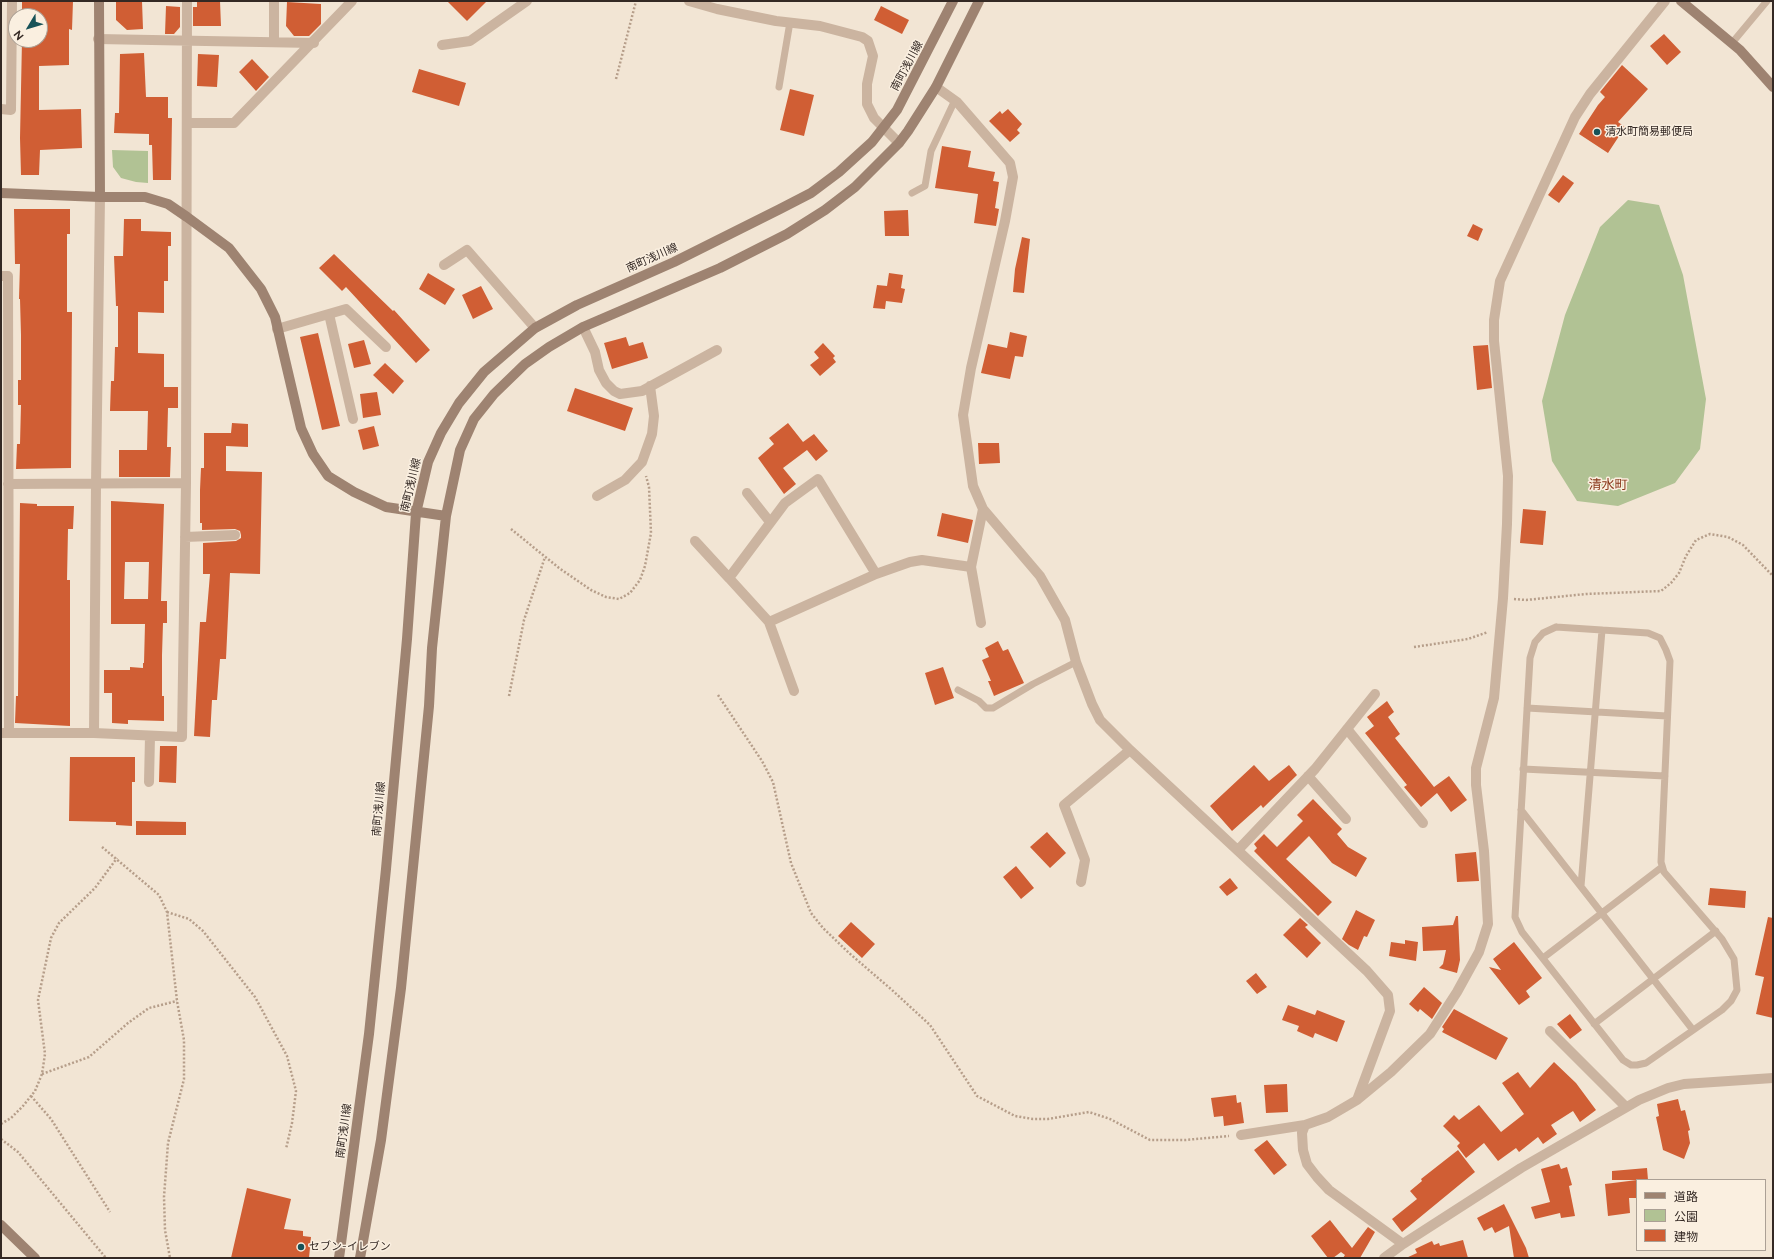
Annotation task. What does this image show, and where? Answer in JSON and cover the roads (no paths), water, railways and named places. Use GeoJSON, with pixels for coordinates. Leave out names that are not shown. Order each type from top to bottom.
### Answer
{"type":"FeatureCollection","features":[{"type":"Feature","properties":{"kind":"street"},"geometry":{"type":"LineString","coordinates":[[1,109],[11,110],[12,1]]}},
{"type":"Feature","properties":{"kind":"street"},"geometry":{"type":"LineString","coordinates":[[94,733],[100,197],[99,1]]}},
{"type":"Feature","properties":{"kind":"street"},"geometry":{"type":"LineString","coordinates":[[1,276],[8,276],[8,484],[4,651],[5,733],[94,733],[182,737],[186,483],[188,123],[187,1]]}},
{"type":"Feature","properties":{"kind":"street"},"geometry":{"type":"LineString","coordinates":[[274,1],[274,42]]}},
{"type":"Feature","properties":{"kind":"street"},"geometry":{"type":"LineString","coordinates":[[188,123],[234,123],[314,43],[352,1]]}},
{"type":"Feature","properties":{"kind":"street"},"geometry":{"type":"LineString","coordinates":[[442,45],[470,41],[527,1]]}},
{"type":"Feature","properties":{"kind":"street"},"geometry":{"type":"LineString","coordinates":[[689,1],[717,9],[820,26],[862,37],[868,41],[873,56],[867,84],[867,104],[874,118],[899,143]]}},
{"type":"Feature","properties":{"kind":"street","name":"南町浅川線"},"geometry":{"type":"LineString","coordinates":[[338,1258],[369,1034],[409,623],[416,513],[428,462],[441,433],[459,403],[484,372],[535,328],[577,305],[674,262],[811,193],[839,172],[872,142],[897,110],[953,1]]}},
{"type":"Feature","properties":{"kind":"street"},"geometry":{"type":"LineString","coordinates":[[360,1258],[381,1140],[401,988],[429,706],[432,648],[446,516],[460,450],[474,418],[494,394],[525,364],[549,347],[583,327],[720,268],[786,234],[825,210],[855,187],[899,143],[936,87],[979,1]]}},
{"type":"Feature","properties":{"kind":"street"},"geometry":{"type":"LineString","coordinates":[[1241,1135],[1305,1125],[1328,1117],[1356,1100],[1391,1072],[1430,1034],[1457,992],[1479,952],[1488,924],[1484,851],[1476,785],[1476,768],[1494,698],[1503,598],[1508,476],[1494,341],[1494,320],[1500,281],[1575,117],[1590,94],[1665,1]]}},
{"type":"Feature","properties":{"kind":"street"},"geometry":{"type":"LineString","coordinates":[[1681,1],[1732,43],[1773,87]]}},
{"type":"Feature","properties":{"kind":"street"},"geometry":{"type":"LineString","coordinates":[[98,38],[314,43]]}},
{"type":"Feature","properties":{"kind":"street"},"geometry":{"type":"LineString","coordinates":[[936,87],[954,100],[1010,163],[1013,178],[1005,221],[971,368],[963,414],[972,486],[983,509],[1040,576],[1065,620],[1076,662],[1092,704],[1100,720],[1130,750],[1367,971],[1388,995],[1390,1011],[1356,1100]]}},
{"type":"Feature","properties":{"kind":"street"},"geometry":{"type":"LineString","coordinates":[[1,192],[100,197],[145,197],[168,204],[187,217],[229,248],[261,289],[275,317],[302,428],[313,454],[328,476],[354,492],[386,507],[416,513],[446,516]]}},
{"type":"Feature","properties":{"kind":"street"},"geometry":{"type":"LineString","coordinates":[[444,265],[467,250],[535,328]]}},
{"type":"Feature","properties":{"kind":"street"},"geometry":{"type":"LineString","coordinates":[[277,329],[346,309],[386,347]]}},
{"type":"Feature","properties":{"kind":"street"},"geometry":{"type":"LineString","coordinates":[[329,314],[353,419]]}},
{"type":"Feature","properties":{"kind":"street"},"geometry":{"type":"LineString","coordinates":[[583,327],[594,352],[599,370],[606,383],[614,391],[620,394],[634,392],[650,386],[716,350]]}},
{"type":"Feature","properties":{"kind":"street"},"geometry":{"type":"LineString","coordinates":[[597,496],[625,480],[642,462],[652,434],[654,416],[650,386]]}},
{"type":"Feature","properties":{"kind":"street"},"geometry":{"type":"LineString","coordinates":[[729,578],[785,503],[818,479],[876,574]]}},
{"type":"Feature","properties":{"kind":"street"},"geometry":{"type":"LineString","coordinates":[[8,484],[186,483]]}},
{"type":"Feature","properties":{"kind":"street"},"geometry":{"type":"LineString","coordinates":[[746,494],[770,522]]}},
{"type":"Feature","properties":{"kind":"street"},"geometry":{"type":"LineString","coordinates":[[981,623],[971,567],[983,509]]}},
{"type":"Feature","properties":{"kind":"street"},"geometry":{"type":"LineString","coordinates":[[185,537],[235,535]]}},
{"type":"Feature","properties":{"kind":"street"},"geometry":{"type":"LineString","coordinates":[[694,541],[769,622],[794,691]]}},
{"type":"Feature","properties":{"kind":"street"},"geometry":{"type":"LineString","coordinates":[[769,622],[876,574],[910,562],[922,560],[971,567]]}},
{"type":"Feature","properties":{"kind":"street"},"geometry":{"type":"LineString","coordinates":[[1238,850],[1308,776],[1375,694]]}},
{"type":"Feature","properties":{"kind":"street"},"geometry":{"type":"LineString","coordinates":[[1347,729],[1423,823]]}},
{"type":"Feature","properties":{"kind":"street"},"geometry":{"type":"LineString","coordinates":[[149,782],[150,736]]}},
{"type":"Feature","properties":{"kind":"street"},"geometry":{"type":"LineString","coordinates":[[1081,882],[1085,860],[1064,805],[1130,750]]}},
{"type":"Feature","properties":{"kind":"street"},"geometry":{"type":"LineString","coordinates":[[1308,776],[1346,818]]}},
{"type":"Feature","properties":{"kind":"street"},"geometry":{"type":"LineString","coordinates":[[1550,1032],[1626,1107]]}},
{"type":"Feature","properties":{"kind":"street"},"geometry":{"type":"LineString","coordinates":[[1384,1258],[1403,1244],[1521,1168],[1626,1107],[1668,1088],[1684,1084],[1773,1078]]}},
{"type":"Feature","properties":{"kind":"street"},"geometry":{"type":"LineString","coordinates":[[1305,1125],[1302,1133],[1303,1150],[1307,1164],[1317,1177],[1329,1190],[1403,1244]]}},
{"type":"Feature","properties":{"kind":"street"},"geometry":{"type":"LineString","coordinates":[[1,1224],[35,1258]]}},
{"type":"Feature","properties":{"kind":"lane"},"geometry":{"type":"LineString","coordinates":[[1732,43],[1767,1]]}},
{"type":"Feature","properties":{"kind":"lane"},"geometry":{"type":"LineString","coordinates":[[779,87],[790,22]]}},
{"type":"Feature","properties":{"kind":"lane"},"geometry":{"type":"LineString","coordinates":[[912,193],[925,186],[931,151],[954,100]]}},
{"type":"Feature","properties":{"kind":"lane"},"geometry":{"type":"LineString","coordinates":[[1556,626],[1648,633],[1660,638],[1670,661],[1662,867],[1667,875],[1716,931],[1734,959],[1738,990],[1731,1001],[1722,1010],[1646,1063],[1631,1065],[1623,1060],[1522,932],[1515,917],[1527,708],[1530,658],[1535,642],[1543,633],[1556,626]]}},
{"type":"Feature","properties":{"kind":"lane"},"geometry":{"type":"LineString","coordinates":[[1581,886],[1602,630]]}},
{"type":"Feature","properties":{"kind":"lane"},"geometry":{"type":"LineString","coordinates":[[958,690],[979,701],[986,708],[993,708],[1033,684],[1076,662]]}},
{"type":"Feature","properties":{"kind":"lane"},"geometry":{"type":"LineString","coordinates":[[1527,708],[1667,716]]}},
{"type":"Feature","properties":{"kind":"lane"},"geometry":{"type":"LineString","coordinates":[[1523,769],[1665,776]]}},
{"type":"Feature","properties":{"kind":"lane"},"geometry":{"type":"LineString","coordinates":[[1521,810],[1693,1030]]}},
{"type":"Feature","properties":{"kind":"lane"},"geometry":{"type":"LineString","coordinates":[[1543,958],[1662,867]]}},
{"type":"Feature","properties":{"kind":"lane"},"geometry":{"type":"LineString","coordinates":[[1594,1024],[1716,931]]}},
{"type":"Feature","properties":{"kind":"place","name":"清水町簡易郵便局"},"geometry":{"type":"Point","coordinates":[1597,132]}},
{"type":"Feature","properties":{"kind":"place","name":"セブン-イレブン"},"geometry":{"type":"Point","coordinates":[301,1247]}},
{"type":"Feature","properties":{"kind":"district","name":"清水町"},"geometry":{"type":"Point","coordinates":[1608,485]}}]}
